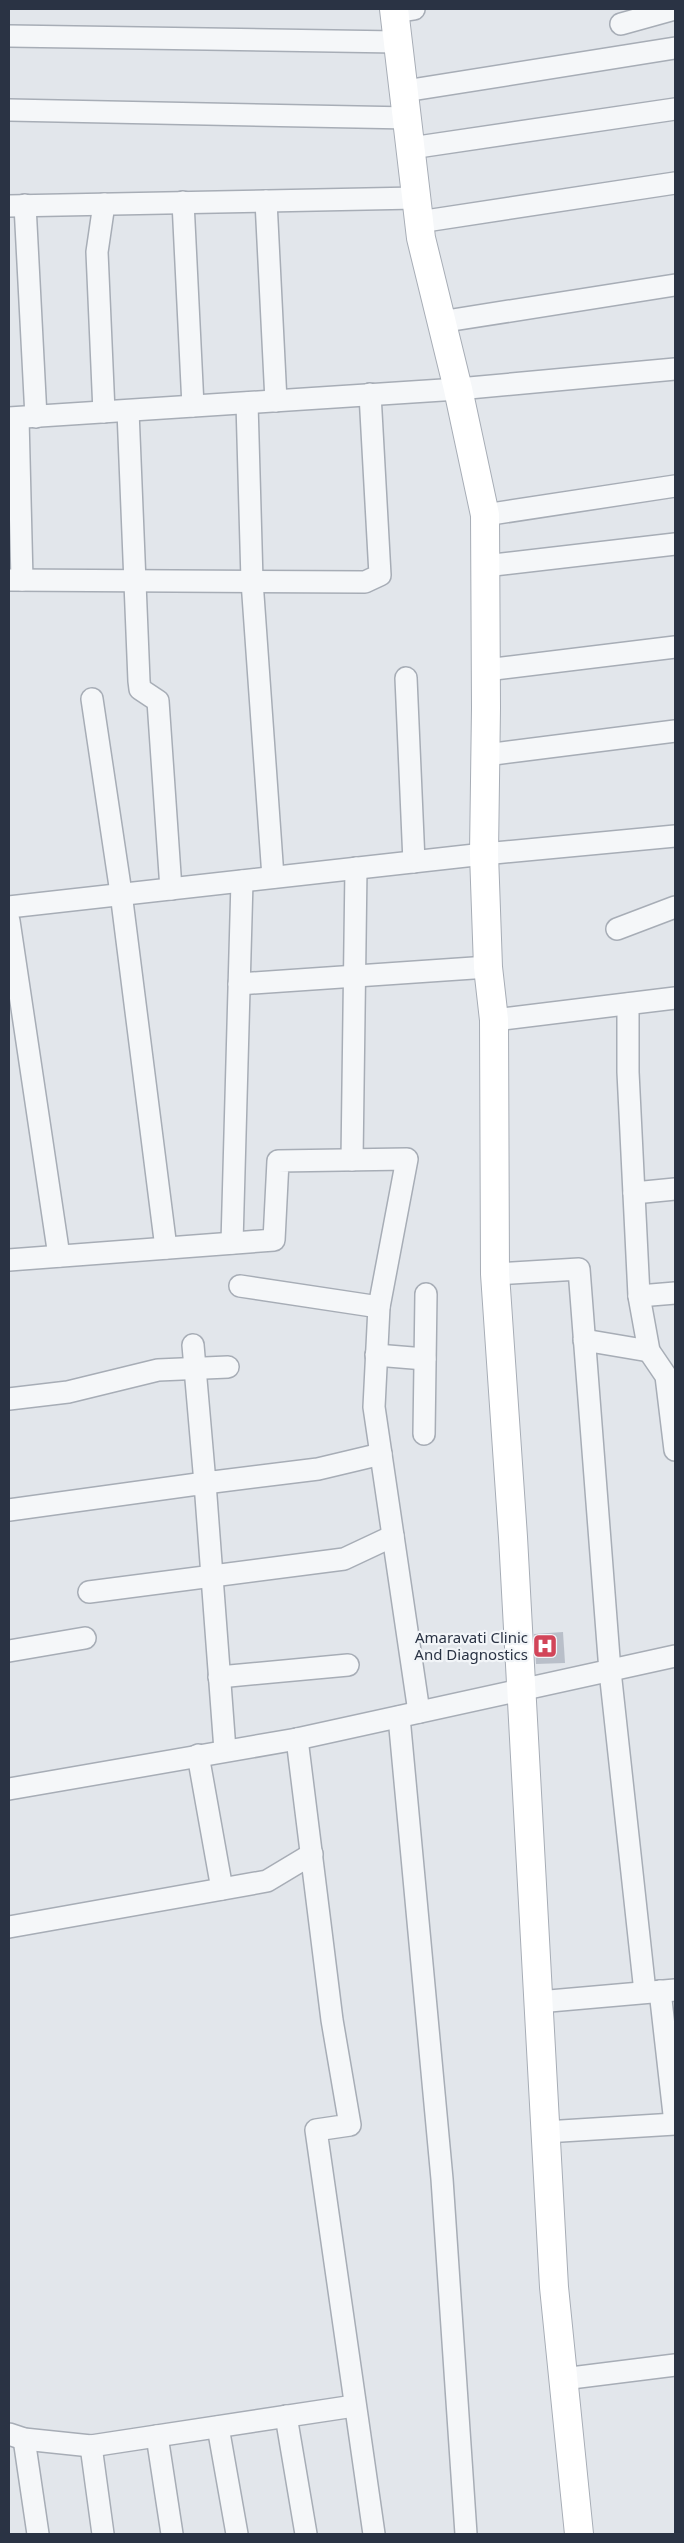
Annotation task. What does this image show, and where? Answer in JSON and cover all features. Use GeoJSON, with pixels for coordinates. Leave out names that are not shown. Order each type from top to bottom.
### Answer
{"type":"FeatureCollection","features":[{"type":"Feature","properties":{"kind":"street"},"geometry":{"type":"LineString","coordinates":[[622,56],[620,16],[675,9]]}},
{"type":"Feature","properties":{"kind":"street"},"geometry":{"type":"LineString","coordinates":[[401,10],[396,42],[409,118],[418,210],[440,322],[458,388],[485,514],[486,755],[484,854],[488,967],[494,1020],[495,1274],[521,1690],[554,2287],[579,2534]]}},
{"type":"Feature","properties":{"kind":"street"},"geometry":{"type":"LineString","coordinates":[[9,36],[396,42]]}},
{"type":"Feature","properties":{"kind":"street"},"geometry":{"type":"LineString","coordinates":[[405,91],[675,48]]}},
{"type":"Feature","properties":{"kind":"street"},"geometry":{"type":"LineString","coordinates":[[411,148],[675,109]]}},
{"type":"Feature","properties":{"kind":"street"},"geometry":{"type":"LineString","coordinates":[[9,110],[409,118]]}},
{"type":"Feature","properties":{"kind":"street"},"geometry":{"type":"LineString","coordinates":[[370,394],[380,575],[365,582],[15,580],[21,418],[17,206],[266,201],[418,210],[675,183]]}},
{"type":"Feature","properties":{"kind":"street"},"geometry":{"type":"LineString","coordinates":[[266,201],[276,401]]}},
{"type":"Feature","properties":{"kind":"street"},"geometry":{"type":"LineString","coordinates":[[183,202],[193,406]]}},
{"type":"Feature","properties":{"kind":"street"},"geometry":{"type":"LineString","coordinates":[[104,204],[97,252],[104,412]]}},
{"type":"Feature","properties":{"kind":"street"},"geometry":{"type":"LineString","coordinates":[[440,322],[675,285]]}},
{"type":"Feature","properties":{"kind":"street"},"geometry":{"type":"LineString","coordinates":[[21,418],[458,388],[675,369]]}},
{"type":"Feature","properties":{"kind":"street"},"geometry":{"type":"LineString","coordinates":[[247,403],[252,581],[273,878]]}},
{"type":"Feature","properties":{"kind":"street"},"geometry":{"type":"LineString","coordinates":[[128,410],[139,684],[140,689],[158,701],[171,889]]}},
{"type":"Feature","properties":{"kind":"street"},"geometry":{"type":"LineString","coordinates":[[485,514],[675,486]]}},
{"type":"Feature","properties":{"kind":"street"},"geometry":{"type":"LineString","coordinates":[[485,566],[675,544]]}},
{"type":"Feature","properties":{"kind":"street"},"geometry":{"type":"LineString","coordinates":[[486,670],[675,647]]}},
{"type":"Feature","properties":{"kind":"street"},"geometry":{"type":"LineString","coordinates":[[406,678],[414,862]]}},
{"type":"Feature","properties":{"kind":"street"},"geometry":{"type":"LineString","coordinates":[[92,699],[120,893],[166,1248]]}},
{"type":"Feature","properties":{"kind":"street"},"geometry":{"type":"LineString","coordinates":[[486,755],[675,731]]}},
{"type":"Feature","properties":{"kind":"street"},"geometry":{"type":"LineString","coordinates":[[9,907],[120,893],[484,854],[675,836]]}},
{"type":"Feature","properties":{"kind":"street"},"geometry":{"type":"LineString","coordinates":[[352,1160],[356,868]]}},
{"type":"Feature","properties":{"kind":"street"},"geometry":{"type":"LineString","coordinates":[[232,1243],[242,881]]}},
{"type":"Feature","properties":{"kind":"street"},"geometry":{"type":"LineString","coordinates":[[617,929],[675,907]]}},
{"type":"Feature","properties":{"kind":"street"},"geometry":{"type":"LineString","coordinates":[[9,921],[59,1256]]}},
{"type":"Feature","properties":{"kind":"street"},"geometry":{"type":"LineString","coordinates":[[239,984],[488,967]]}},
{"type":"Feature","properties":{"kind":"street"},"geometry":{"type":"LineString","coordinates":[[494,1020],[675,998]]}},
{"type":"Feature","properties":{"kind":"street"},"geometry":{"type":"LineString","coordinates":[[628,1004],[628,1072],[640,1296],[649,1351],[666,1376],[675,1450]]}},
{"type":"Feature","properties":{"kind":"street"},"geometry":{"type":"LineString","coordinates":[[9,1260],[274,1240],[278,1161],[407,1159],[379,1307],[374,1408],[393,1536],[409,1714],[466,2534]]}},
{"type":"Feature","properties":{"kind":"street"},"geometry":{"type":"LineString","coordinates":[[634,1193],[675,1189]]}},
{"type":"Feature","properties":{"kind":"street"},"geometry":{"type":"LineString","coordinates":[[495,1274],[579,1269],[610,1671],[660,1991],[675,2123],[545,2132]]}},
{"type":"Feature","properties":{"kind":"street"},"geometry":{"type":"LineString","coordinates":[[240,1286],[379,1307]]}},
{"type":"Feature","properties":{"kind":"street"},"geometry":{"type":"LineString","coordinates":[[640,1296],[675,1293]]}},
{"type":"Feature","properties":{"kind":"street"},"geometry":{"type":"LineString","coordinates":[[424,1434],[426,1294]]}},
{"type":"Feature","properties":{"kind":"street"},"geometry":{"type":"LineString","coordinates":[[584,1340],[649,1351]]}},
{"type":"Feature","properties":{"kind":"street"},"geometry":{"type":"LineString","coordinates":[[193,1345],[225,1750]]}},
{"type":"Feature","properties":{"kind":"street"},"geometry":{"type":"LineString","coordinates":[[376,1355],[425,1359]]}},
{"type":"Feature","properties":{"kind":"street"},"geometry":{"type":"LineString","coordinates":[[9,1399],[68,1392],[158,1370],[228,1367]]}},
{"type":"Feature","properties":{"kind":"street"},"geometry":{"type":"LineString","coordinates":[[9,1510],[318,1469],[381,1454]]}},
{"type":"Feature","properties":{"kind":"street"},"geometry":{"type":"LineString","coordinates":[[89,1592],[344,1559],[393,1536]]}},
{"type":"Feature","properties":{"kind":"street"},"geometry":{"type":"LineString","coordinates":[[9,1651],[85,1638]]}},
{"type":"Feature","properties":{"kind":"street"},"geometry":{"type":"LineString","coordinates":[[9,1789],[297,1739],[675,1656]]}},
{"type":"Feature","properties":{"kind":"street"},"geometry":{"type":"LineString","coordinates":[[219,1676],[348,1665]]}},
{"type":"Feature","properties":{"kind":"street"},"geometry":{"type":"LineString","coordinates":[[297,1739],[332,2020],[350,2125],[316,2130],[354,2406],[374,2534]]}},
{"type":"Feature","properties":{"kind":"street"},"geometry":{"type":"LineString","coordinates":[[198,1755],[222,1889]]}},
{"type":"Feature","properties":{"kind":"street"},"geometry":{"type":"LineString","coordinates":[[9,1927],[266,1881],[312,1854]]}},
{"type":"Feature","properties":{"kind":"street"},"geometry":{"type":"LineString","coordinates":[[538,2002],[660,1991]]}},
{"type":"Feature","properties":{"kind":"street"},"geometry":{"type":"LineString","coordinates":[[563,2380],[675,2365]]}},
{"type":"Feature","properties":{"kind":"street"},"geometry":{"type":"LineString","coordinates":[[38,2534],[16,2436],[91,2446],[354,2406]]}},
{"type":"Feature","properties":{"kind":"street"},"geometry":{"type":"LineString","coordinates":[[286,2416],[306,2534]]}},
{"type":"Feature","properties":{"kind":"street"},"geometry":{"type":"LineString","coordinates":[[218,2427],[237,2534]]}},
{"type":"Feature","properties":{"kind":"street"},"geometry":{"type":"LineString","coordinates":[[158,2436],[172,2534]]}},
{"type":"Feature","properties":{"kind":"street"},"geometry":{"type":"LineString","coordinates":[[91,2446],[103,2534]]}},
{"type":"Feature","properties":{"kind":"building"},"geometry":{"type":"Polygon","coordinates":[[[563,1632],[565,1663],[536,1664],[534,1634],[563,1632]]]}},
{"type":"Feature","properties":{"kind":"place","name":"Amaravati Clinic And Diagnostics"},"geometry":{"type":"Point","coordinates":[545,1646]}}]}
